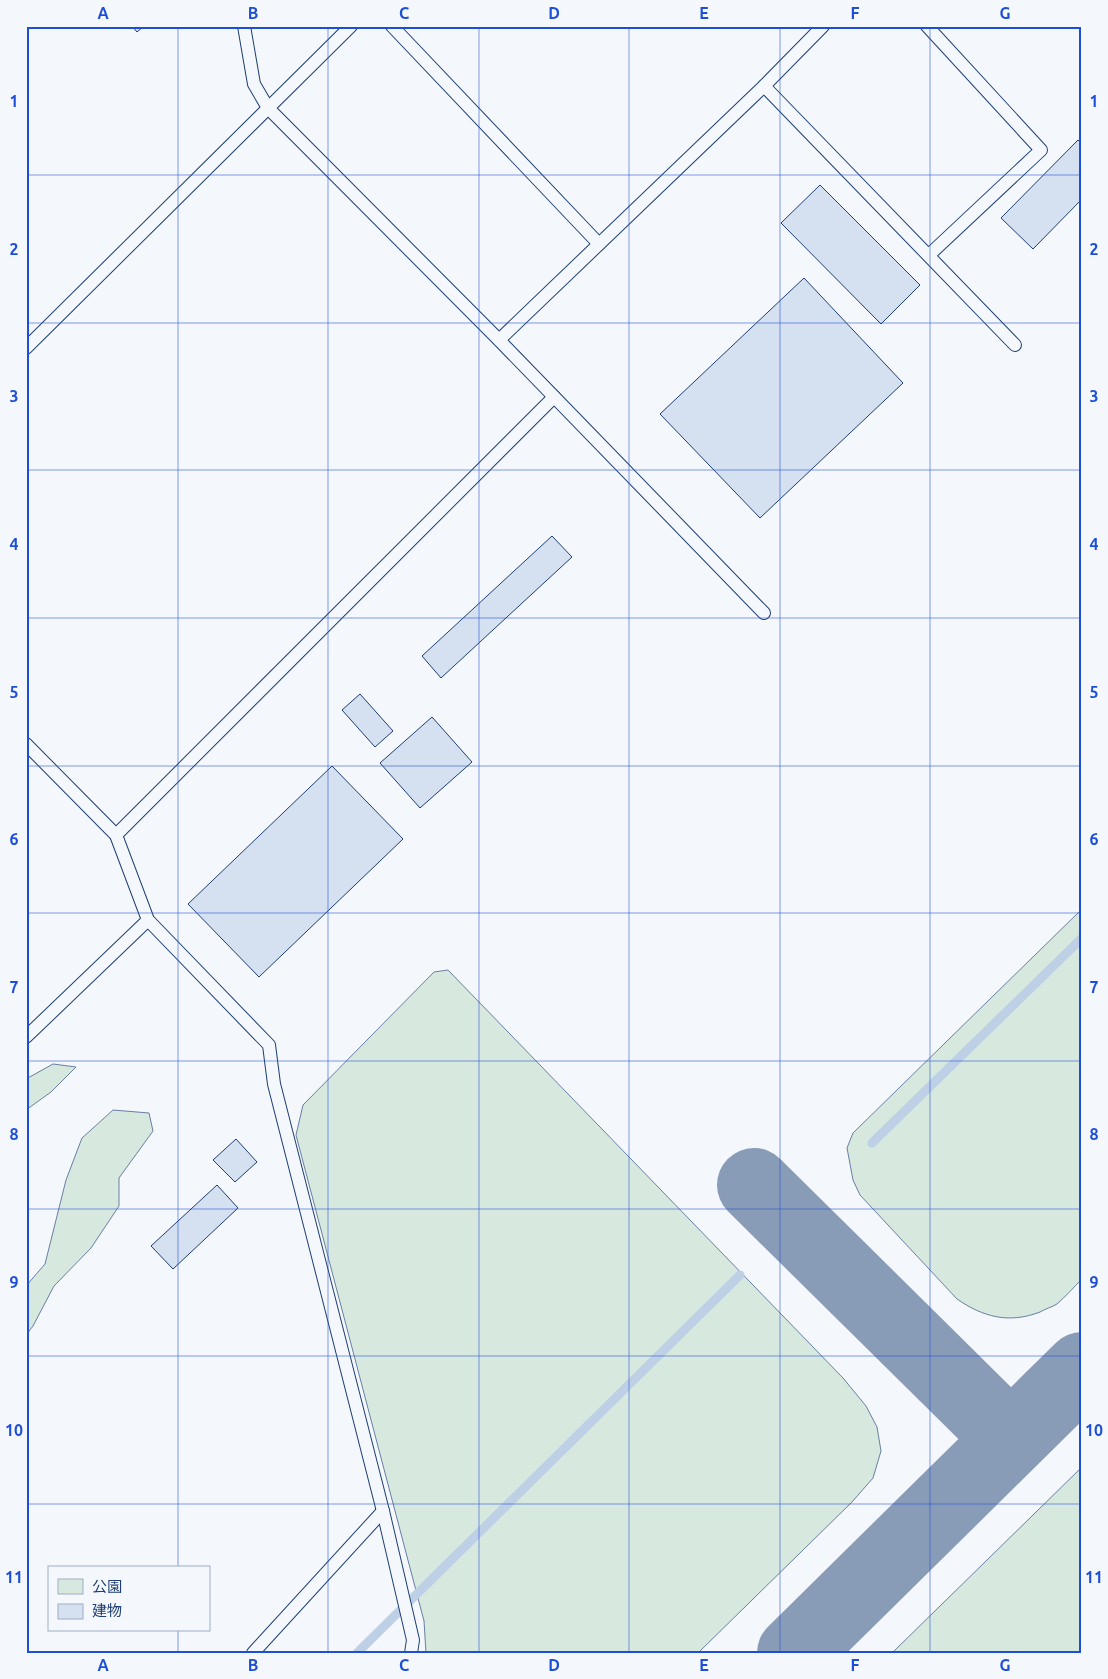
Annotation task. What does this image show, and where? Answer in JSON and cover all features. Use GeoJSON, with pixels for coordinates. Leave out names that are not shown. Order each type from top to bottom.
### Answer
{"type":"FeatureCollection","features":[{"type":"Feature","properties":{"kind":"lane"},"geometry":{"type":"LineString","coordinates":[[244,26],[254,84],[268,108],[499,340],[764,613]]}},
{"type":"Feature","properties":{"kind":"lane"},"geometry":{"type":"LineString","coordinates":[[26,348],[351,26]]}},
{"type":"Feature","properties":{"kind":"lane"},"geometry":{"type":"LineString","coordinates":[[392,26],[599,244]]}},
{"type":"Feature","properties":{"kind":"lane"},"geometry":{"type":"LineString","coordinates":[[499,340],[764,86],[823,26]]}},
{"type":"Feature","properties":{"kind":"lane"},"geometry":{"type":"LineString","coordinates":[[927,26],[1041,150],[929,256]]}},
{"type":"Feature","properties":{"kind":"lane"},"geometry":{"type":"LineString","coordinates":[[764,86],[1015,345]]}},
{"type":"Feature","properties":{"kind":"lane"},"geometry":{"type":"LineString","coordinates":[[116,834],[554,397]]}},
{"type":"Feature","properties":{"kind":"lane"},"geometry":{"type":"LineString","coordinates":[[26,744],[116,834],[148,920],[269,1046],[274,1084],[384,1511],[413,1640],[411,1653]]}},
{"type":"Feature","properties":{"kind":"lane"},"geometry":{"type":"LineString","coordinates":[[26,1037],[148,920]]}},
{"type":"Feature","properties":{"kind":"lane"},"geometry":{"type":"LineString","coordinates":[[253,1653],[384,1511]]}},
{"type":"Feature","properties":{"kind":"green space"},"geometry":{"type":"Polygon","coordinates":[[[1082,909],[1082,1279],[1057,1304],[1040,1312],[1018,1318],[997,1317],[977,1310],[957,1299],[860,1195],[853,1180],[847,1148],[853,1133],[1082,909]]]}},
{"type":"Feature","properties":{"kind":"green space"},"geometry":{"type":"Polygon","coordinates":[[[448,970],[843,1378],[866,1406],[877,1427],[881,1451],[873,1478],[852,1502],[698,1653],[426,1653],[424,1621],[296,1135],[303,1105],[434,972],[448,970]]]}},
{"type":"Feature","properties":{"kind":"green space"},"geometry":{"type":"Polygon","coordinates":[[[53,1064],[76,1067],[51,1092],[26,1110],[26,1079],[53,1064]]]}},
{"type":"Feature","properties":{"kind":"green space"},"geometry":{"type":"Polygon","coordinates":[[[113,1110],[149,1113],[153,1131],[119,1178],[119,1206],[91,1248],[54,1286],[33,1326],[26,1335],[26,1286],[45,1264],[66,1180],[82,1138],[113,1110]]]}},
{"type":"Feature","properties":{"kind":"green space"},"geometry":{"type":"Polygon","coordinates":[[[1082,1467],[1082,1653],[892,1653],[1082,1467]]]}},
{"type":"Feature","properties":{"kind":"building"},"geometry":{"type":"Polygon","coordinates":[[[132,26],[144,26],[137,32],[132,26]]]}},
{"type":"Feature","properties":{"kind":"building"},"geometry":{"type":"Polygon","coordinates":[[[1078,140],[1082,144],[1082,199],[1033,249],[1001,218],[1078,140]]]}},
{"type":"Feature","properties":{"kind":"building"},"geometry":{"type":"Polygon","coordinates":[[[820,185],[920,285],[881,324],[781,223],[820,185]]]}},
{"type":"Feature","properties":{"kind":"building"},"geometry":{"type":"Polygon","coordinates":[[[804,278],[903,383],[760,518],[660,414],[804,278]]]}},
{"type":"Feature","properties":{"kind":"building"},"geometry":{"type":"Polygon","coordinates":[[[552,536],[572,557],[441,678],[422,656],[552,536]]]}},
{"type":"Feature","properties":{"kind":"building"},"geometry":{"type":"Polygon","coordinates":[[[360,694],[393,731],[375,747],[342,710],[360,694]]]}},
{"type":"Feature","properties":{"kind":"building"},"geometry":{"type":"Polygon","coordinates":[[[432,717],[472,762],[420,808],[380,763],[432,717]]]}},
{"type":"Feature","properties":{"kind":"building"},"geometry":{"type":"Polygon","coordinates":[[[332,766],[403,839],[259,977],[188,904],[332,766]]]}},
{"type":"Feature","properties":{"kind":"building"},"geometry":{"type":"Polygon","coordinates":[[[236,1139],[257,1162],[235,1182],[213,1160],[236,1139]]]}},
{"type":"Feature","properties":{"kind":"building"},"geometry":{"type":"Polygon","coordinates":[[[217,1185],[238,1208],[173,1269],[151,1246],[217,1185]]]}},
{"type":"Feature","properties":{"kind":"waterway"},"geometry":{"type":"LineString","coordinates":[[872,1143],[1082,938]]}},
{"type":"Feature","properties":{"kind":"waterway"},"geometry":{"type":"LineString","coordinates":[[357,1653],[740,1275]]}},
{"type":"Feature","properties":{"kind":"taxiway"},"geometry":{"type":"LineString","coordinates":[[754,1185],[1010,1438]]}},
{"type":"Feature","properties":{"kind":"taxiway"},"geometry":{"type":"LineString","coordinates":[[794,1653],[1082,1369]]}}]}
